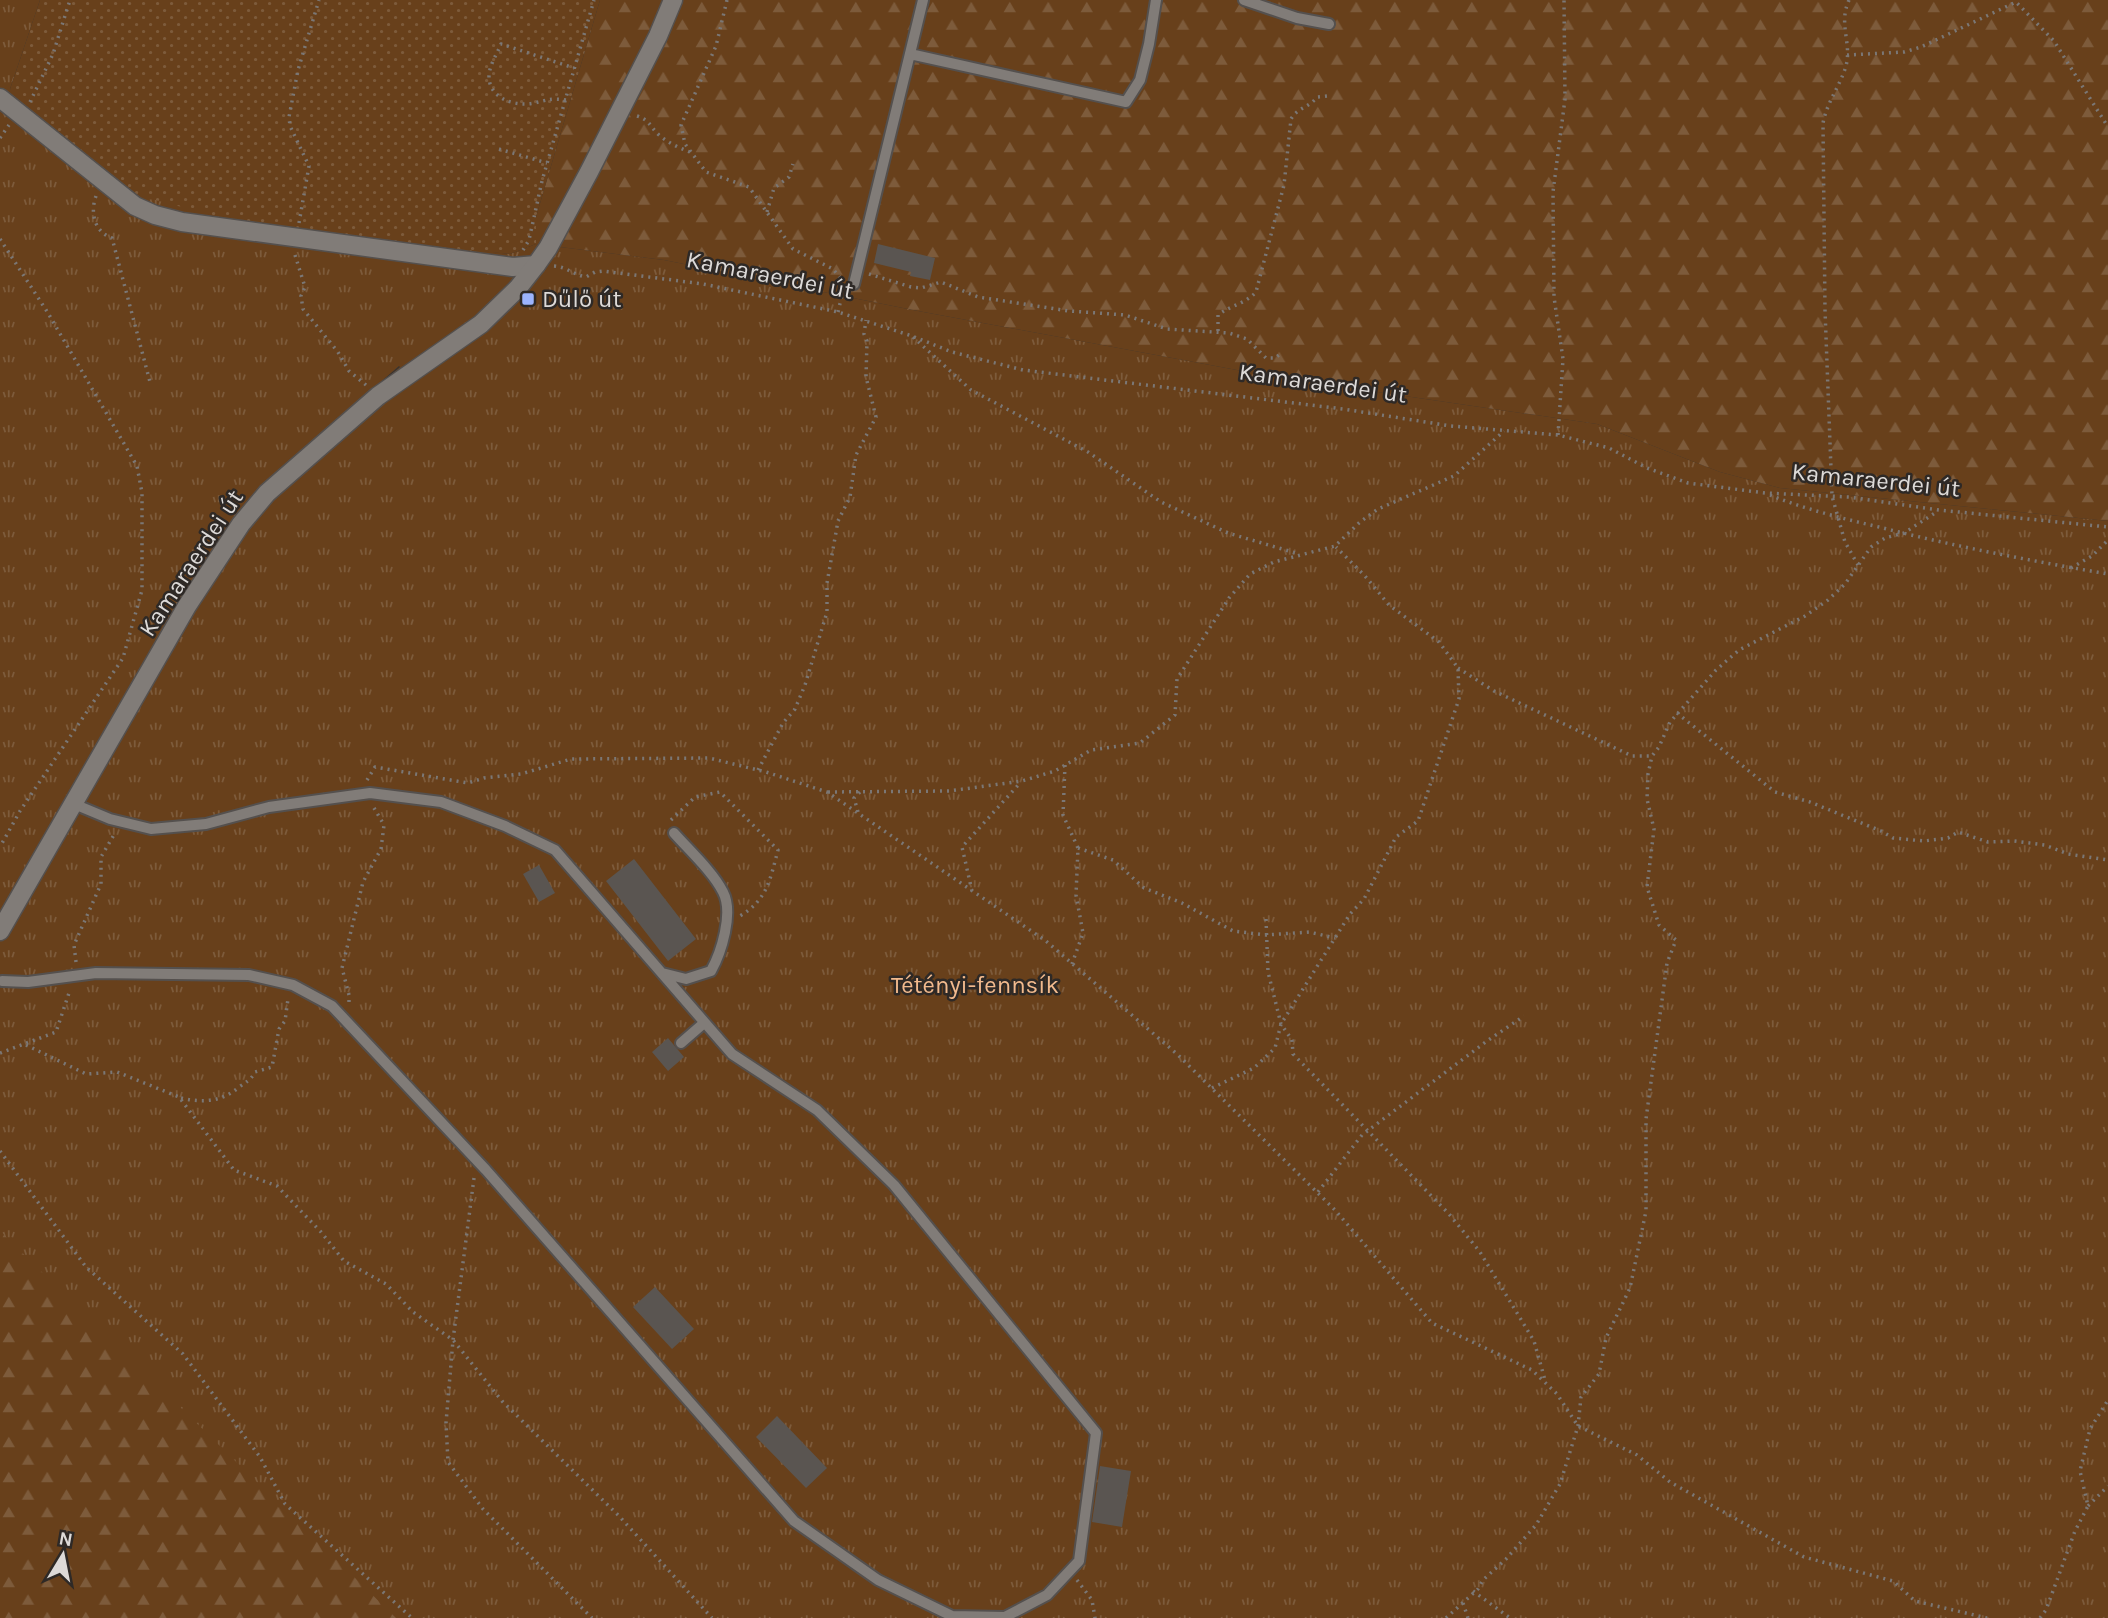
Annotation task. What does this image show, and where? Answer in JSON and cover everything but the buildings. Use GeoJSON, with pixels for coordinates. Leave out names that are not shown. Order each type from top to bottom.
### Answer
{"type":"FeatureCollection","features":[{"type":"Feature","properties":{"kind":"street","name":"Kamaraerdei út"},"geometry":{"type":"LineString","coordinates":[[0,931],[187,606],[241,524],[267,492],[378,396],[481,324],[518,288],[536,265],[589,172],[658,36],[673,0]]}},
{"type":"Feature","properties":{"kind":"street"},"geometry":{"type":"LineString","coordinates":[[0,98],[135,206],[155,215],[182,222],[513,267],[536,265]]}},
{"type":"Feature","properties":{"kind":"lane"},"geometry":{"type":"LineString","coordinates":[[855,280],[923,0]]}},
{"type":"Feature","properties":{"kind":"lane"},"geometry":{"type":"LineString","coordinates":[[910,54],[1126,102],[1140,80],[1156,0]]}},
{"type":"Feature","properties":{"kind":"lane"},"geometry":{"type":"LineString","coordinates":[[1244,0],[1297,18],[1329,24]]}},
{"type":"Feature","properties":{"kind":"lane"},"geometry":{"type":"LineString","coordinates":[[2,981],[28,982],[78,974],[249,975],[293,985],[332,1006],[477,1160],[794,1521],[878,1580],[952,1616],[1005,1617],[1046,1595],[1079,1561],[1096,1433],[894,1185],[817,1110],[732,1054],[555,850],[506,826],[441,802],[370,793],[269,807],[205,824],[151,829],[121,822],[74,804]]}},
{"type":"Feature","properties":{"kind":"lane"},"geometry":{"type":"LineString","coordinates":[[662,973],[686,979],[711,971],[721,953],[726,925],[724,894],[674,833]]}},
{"type":"Feature","properties":{"kind":"lane"},"geometry":{"type":"LineString","coordinates":[[681,1043],[704,1023]]}},
{"type":"Feature","properties":{"kind":"path"},"geometry":{"type":"LineString","coordinates":[[0,138],[5,129],[23,116],[53,54],[70,0]]}},
{"type":"Feature","properties":{"kind":"path"},"geometry":{"type":"LineString","coordinates":[[319,0],[298,70],[289,117],[290,126],[309,166],[294,247],[305,287],[301,296],[303,309],[338,352],[349,371],[378,396]]}},
{"type":"Feature","properties":{"kind":"path"},"geometry":{"type":"LineString","coordinates":[[517,259],[529,240],[547,163],[594,0]]}},
{"type":"Feature","properties":{"kind":"path"},"geometry":{"type":"LineString","coordinates":[[727,0],[716,46],[681,125],[685,144],[706,172],[749,187],[793,249],[833,269],[848,287],[841,295],[838,312]]}},
{"type":"Feature","properties":{"kind":"path"},"geometry":{"type":"LineString","coordinates":[[1558,435],[1563,359],[1554,297],[1553,192],[1564,99],[1564,0]]}},
{"type":"Feature","properties":{"kind":"path"},"geometry":{"type":"LineString","coordinates":[[1849,0],[1844,11],[1846,67],[1826,107],[1823,123],[1825,310],[1832,496],[1845,542],[1858,565]]}},
{"type":"Feature","properties":{"kind":"path"},"geometry":{"type":"LineString","coordinates":[[1847,55],[1912,50],[2022,0]]}},
{"type":"Feature","properties":{"kind":"path"},"geometry":{"type":"LineString","coordinates":[[2017,2],[2054,41],[2108,127]]}},
{"type":"Feature","properties":{"kind":"path"},"geometry":{"type":"LineString","coordinates":[[566,100],[548,98],[523,104],[505,100],[497,95],[492,87],[489,78],[491,65],[501,44],[575,69]]}},
{"type":"Feature","properties":{"kind":"path"},"geometry":{"type":"LineString","coordinates":[[1217,331],[1218,315],[1248,301],[1256,292],[1284,185],[1292,119],[1295,113],[1312,104],[1317,97],[1327,96]]}},
{"type":"Feature","properties":{"kind":"path"},"geometry":{"type":"LineString","coordinates":[[637,116],[647,119],[660,135],[676,147],[691,153]]}},
{"type":"Feature","properties":{"kind":"path"},"geometry":{"type":"LineString","coordinates":[[499,149],[547,163]]}},
{"type":"Feature","properties":{"kind":"path"},"geometry":{"type":"LineString","coordinates":[[767,212],[774,188],[789,177],[793,164]]}},
{"type":"Feature","properties":{"kind":"path"},"geometry":{"type":"LineString","coordinates":[[107,184],[94,198],[93,212],[97,227],[104,235],[112,238],[150,382]]}},
{"type":"Feature","properties":{"kind":"path"},"geometry":{"type":"LineString","coordinates":[[0,239],[48,313],[137,466],[142,493],[142,590],[123,658],[20,811],[0,847]]}},
{"type":"Feature","properties":{"kind":"path","name":"Kamaraerdei út"},"geometry":{"type":"LineString","coordinates":[[536,265],[559,266],[586,277],[603,271],[703,284],[838,312],[952,352],[1023,369],[1558,435],[1609,448],[1647,468],[1688,482],[1765,493],[1885,501],[1939,510],[2108,527]]}},
{"type":"Feature","properties":{"kind":"path"},"geometry":{"type":"LineString","coordinates":[[855,280],[869,274],[921,288],[941,282],[978,297],[1069,311],[1125,315],[1179,331],[1217,331],[1247,339],[1266,358],[1279,355]]}},
{"type":"Feature","properties":{"kind":"path"},"geometry":{"type":"LineString","coordinates":[[758,770],[783,723],[795,709],[805,685],[827,612],[827,583],[838,521],[850,497],[856,455],[876,416],[866,377],[866,320]]}},
{"type":"Feature","properties":{"kind":"path"},"geometry":{"type":"LineString","coordinates":[[912,336],[971,390],[1088,452],[1161,502],[1228,533],[1302,555]]}},
{"type":"Feature","properties":{"kind":"path"},"geometry":{"type":"LineString","coordinates":[[827,792],[949,791],[1022,781],[1055,771],[1091,750],[1140,743],[1175,715],[1177,679],[1229,598],[1250,574],[1274,562],[1335,546],[1378,509],[1454,476],[1504,430]]}},
{"type":"Feature","properties":{"kind":"path"},"geometry":{"type":"LineString","coordinates":[[1765,493],[1801,508],[1904,534],[2108,574]]}},
{"type":"Feature","properties":{"kind":"path"},"geometry":{"type":"LineString","coordinates":[[1446,1618],[1478,1589],[1483,1580],[1536,1525],[1560,1484],[1578,1426],[1581,1397],[1599,1374],[1606,1338],[1630,1288],[1646,1210],[1646,1119],[1667,963],[1676,940],[1659,925],[1647,887],[1654,829],[1647,799],[1652,756],[1677,713],[1716,670],[1740,650],[1805,616],[1828,600],[1844,584],[1871,547],[1885,538],[1904,534],[1939,510]]}},
{"type":"Feature","properties":{"kind":"path"},"geometry":{"type":"LineString","coordinates":[[2071,568],[2092,556],[2108,540]]}},
{"type":"Feature","properties":{"kind":"path"},"geometry":{"type":"LineString","coordinates":[[1335,546],[1389,605],[1438,642],[1458,668],[1494,691],[1632,756],[1652,756]]}},
{"type":"Feature","properties":{"kind":"path"},"geometry":{"type":"LineString","coordinates":[[1212,1088],[1254,1068],[1275,1048],[1281,1024],[1350,914],[1364,899],[1396,837],[1418,821],[1459,699],[1458,668]]}},
{"type":"Feature","properties":{"kind":"path"},"geometry":{"type":"LineString","coordinates":[[1677,713],[1776,792],[1810,802],[1893,838],[1924,841],[1948,838],[1958,832],[1987,842],[2014,841],[2045,845],[2068,854],[2108,860]]}},
{"type":"Feature","properties":{"kind":"path"},"geometry":{"type":"LineString","coordinates":[[348,1022],[349,995],[342,968],[363,882],[381,849],[384,825],[375,811],[366,781],[375,767],[468,783],[484,778],[521,774],[571,759],[709,758],[827,792],[1046,941],[1177,1054],[1318,1192],[1432,1322],[1532,1370],[1545,1380],[1578,1426],[1637,1455],[1670,1482],[1804,1557],[1893,1581],[1915,1601],[1987,1618]]}},
{"type":"Feature","properties":{"kind":"path"},"geometry":{"type":"LineString","coordinates":[[1065,765],[1063,815],[1078,848],[1076,895],[1083,933],[1072,964]]}},
{"type":"Feature","properties":{"kind":"path"},"geometry":{"type":"LineString","coordinates":[[972,891],[962,847],[1022,781]]}},
{"type":"Feature","properties":{"kind":"path"},"geometry":{"type":"LineString","coordinates":[[859,815],[854,806],[854,798],[862,791]]}},
{"type":"Feature","properties":{"kind":"path"},"geometry":{"type":"LineString","coordinates":[[674,833],[670,821],[695,797],[720,792],[778,850],[771,878],[756,907],[726,925]]}},
{"type":"Feature","properties":{"kind":"path"},"geometry":{"type":"LineString","coordinates":[[0,1053],[56,1032],[66,999],[78,974],[74,945],[101,884],[101,857],[121,822]]}},
{"type":"Feature","properties":{"kind":"path"},"geometry":{"type":"LineString","coordinates":[[1078,848],[1113,860],[1144,888],[1182,903],[1233,931],[1266,935],[1309,932],[1335,938]]}},
{"type":"Feature","properties":{"kind":"path"},"geometry":{"type":"LineString","coordinates":[[1266,919],[1268,972],[1281,1024],[1292,1040],[1293,1054],[1449,1214],[1480,1252],[1534,1341],[1545,1380]]}},
{"type":"Feature","properties":{"kind":"path"},"geometry":{"type":"LineString","coordinates":[[26,1045],[86,1074],[117,1072],[179,1097],[203,1102],[215,1100],[234,1093],[250,1080],[255,1072],[272,1067],[278,1034],[285,1021],[288,994],[293,985]]}},
{"type":"Feature","properties":{"kind":"path"},"geometry":{"type":"LineString","coordinates":[[1318,1192],[1367,1131],[1524,1016]]}},
{"type":"Feature","properties":{"kind":"path"},"geometry":{"type":"LineString","coordinates":[[179,1097],[234,1170],[277,1186],[321,1232],[344,1261],[386,1284],[413,1312],[453,1340],[502,1401],[619,1516],[712,1618]]}},
{"type":"Feature","properties":{"kind":"path"},"geometry":{"type":"LineString","coordinates":[[0,1151],[86,1267],[183,1354],[260,1457],[285,1504],[412,1618]]}},
{"type":"Feature","properties":{"kind":"path"},"geometry":{"type":"LineString","coordinates":[[477,1160],[453,1340],[446,1423],[448,1462],[483,1509],[592,1618]]}},
{"type":"Feature","properties":{"kind":"path"},"geometry":{"type":"LineString","coordinates":[[2088,1506],[2080,1471],[2090,1429],[2108,1400]]}},
{"type":"Feature","properties":{"kind":"path"},"geometry":{"type":"LineString","coordinates":[[2040,1618],[2046,1610],[2075,1531],[2088,1506],[2108,1486]]}},
{"type":"Feature","properties":{"kind":"path"},"geometry":{"type":"LineString","coordinates":[[1070,1570],[1092,1600],[1095,1618]]}},
{"type":"Feature","properties":{"kind":"path"},"geometry":{"type":"LineString","coordinates":[[1473,1591],[1510,1618]]}},
{"type":"Feature","properties":{"kind":"path"},"geometry":{"type":"LineString","coordinates":[[1463,1604],[1468,1618]]}},
{"type":"Feature","properties":{"kind":"green space","name":"Tétényi-fennsík"},"geometry":{"type":"Polygon","coordinates":[[[0,0],[40,0],[10,89],[459,248],[510,254],[536,244],[664,260],[918,311],[1275,377],[1597,424],[1720,472],[1780,488],[2108,521],[2108,1618],[0,1618],[0,0]],[[399,366],[308,445],[400,367],[399,366]]]}},
{"type":"Feature","properties":{"kind":"green space"},"geometry":{"type":"Polygon","coordinates":[[[40,0],[600,0],[536,217],[536,244],[510,254],[350,238],[235,221],[121,191],[10,89],[40,0]]]}},
{"type":"Feature","properties":{"kind":"green space"},"geometry":{"type":"Polygon","coordinates":[[[600,0],[2108,0],[2108,521],[1780,488],[1720,472],[1597,424],[1275,377],[918,311],[664,260],[536,244],[536,217],[600,0]]]}},
{"type":"Feature","properties":{"kind":"green space"},"geometry":{"type":"Polygon","coordinates":[[[0,1231],[396,1618],[0,1618],[0,1231]]]}},
{"type":"Feature","properties":{"kind":"place","name":"Dűlő út"},"geometry":{"type":"Point","coordinates":[528,299]}}]}
